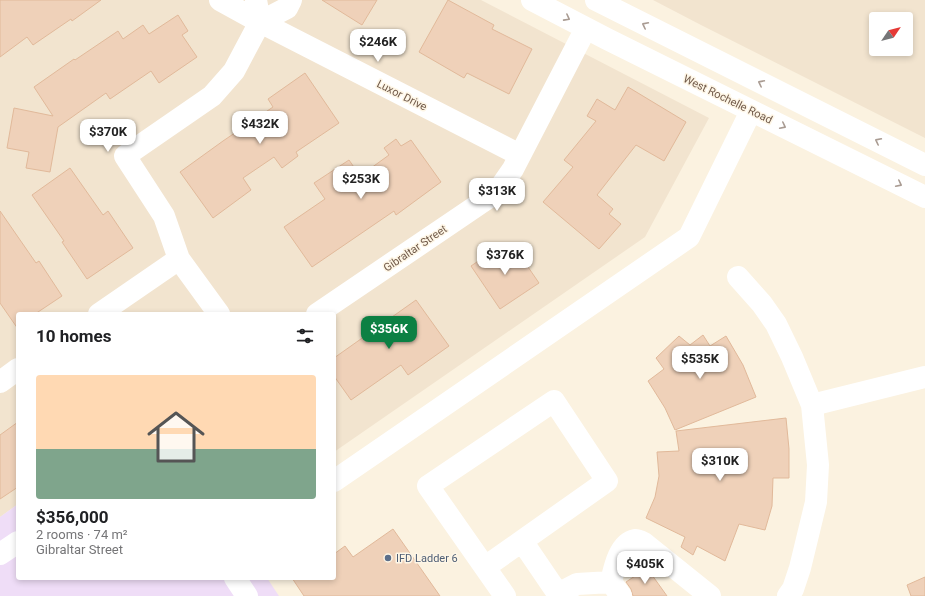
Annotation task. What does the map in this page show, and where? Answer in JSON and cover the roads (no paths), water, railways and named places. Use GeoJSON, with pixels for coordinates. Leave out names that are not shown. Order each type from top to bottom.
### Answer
{"type":"FeatureCollection","features":[{"type":"Feature","properties":{"kind":"street","name":"Luxor Drive"},"geometry":{"type":"LineString","coordinates":[[220,0],[520,155]]}},
{"type":"Feature","properties":{"kind":"street"},"geometry":{"type":"LineString","coordinates":[[256,0],[260,22]]}},
{"type":"Feature","properties":{"kind":"street"},"geometry":{"type":"LineString","coordinates":[[218,312],[179,259],[164,216],[125,156],[212,96],[234,71],[260,22],[287,8],[291,0]]}},
{"type":"Feature","properties":{"kind":"street","name":"West Rochelle Road"},"geometry":{"type":"LineString","coordinates":[[532,0],[925,197]]}},
{"type":"Feature","properties":{"kind":"street"},"geometry":{"type":"LineString","coordinates":[[596,0],[925,165]]}},
{"type":"Feature","properties":{"kind":"street","name":"Gibraltar Street"},"geometry":{"type":"LineString","coordinates":[[320,312],[498,192],[513,169],[586,28]]}},
{"type":"Feature","properties":{"kind":"street"},"geometry":{"type":"LineString","coordinates":[[336,480],[689,237],[752,111]]}},
{"type":"Feature","properties":{"kind":"street"},"geometry":{"type":"LineString","coordinates":[[102,312],[179,259]]}},
{"type":"Feature","properties":{"kind":"street"},"geometry":{"type":"LineString","coordinates":[[738,277],[762,304],[776,324],[792,357],[812,405],[818,466],[816,502],[800,568],[793,589],[788,596]]}},
{"type":"Feature","properties":{"kind":"street"},"geometry":{"type":"LineString","coordinates":[[0,382],[16,371]]}},
{"type":"Feature","properties":{"kind":"street"},"geometry":{"type":"LineString","coordinates":[[812,405],[925,377]]}},
{"type":"Feature","properties":{"kind":"street"},"geometry":{"type":"LineString","coordinates":[[485,567],[608,481],[554,402],[428,486],[505,596]]}},
{"type":"Feature","properties":{"kind":"street"},"geometry":{"type":"LineString","coordinates":[[522,541],[559,595],[577,584],[616,589],[616,561],[621,552],[629,543],[636,540],[644,542],[710,596]]}},
{"type":"Feature","properties":{"kind":"street"},"geometry":{"type":"LineString","coordinates":[[0,554],[16,543]]}},
{"type":"Feature","properties":{"kind":"street"},"geometry":{"type":"LineString","coordinates":[[236,580],[247,596]]}},
{"type":"Feature","properties":{"kind":"place","name":"IFD Ladder 6"},"geometry":{"type":"Point","coordinates":[388,558]}}]}
